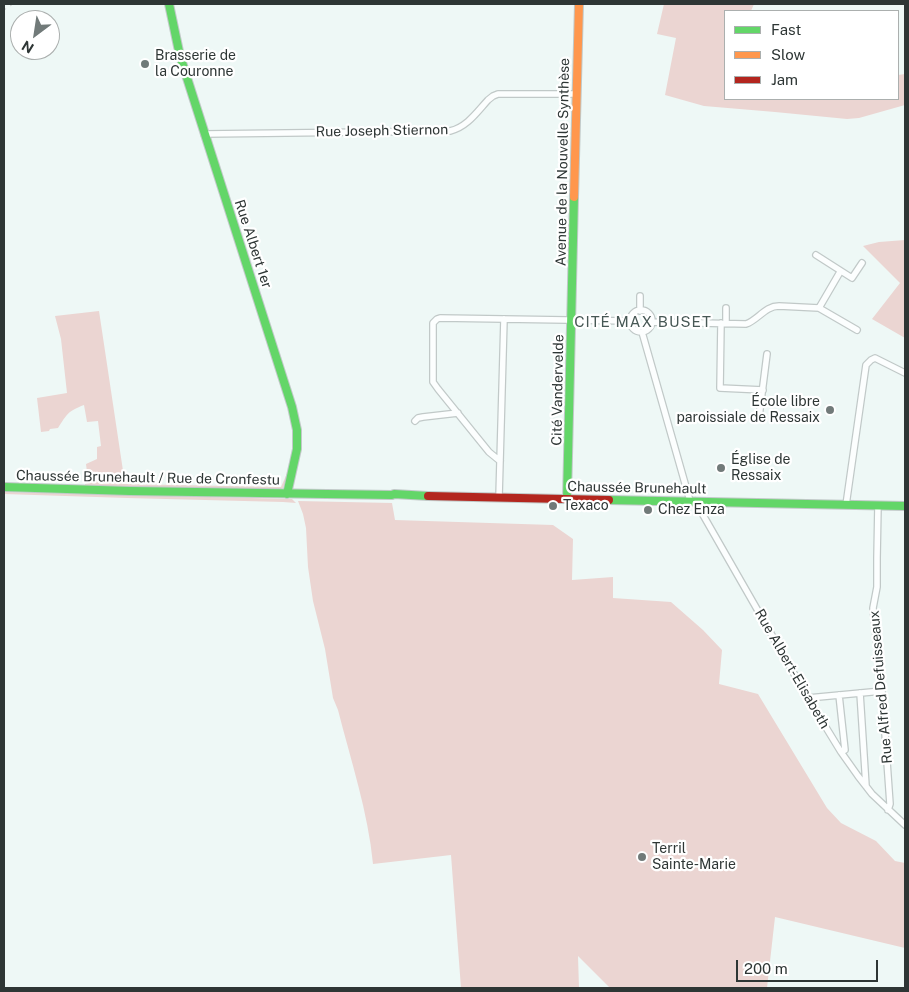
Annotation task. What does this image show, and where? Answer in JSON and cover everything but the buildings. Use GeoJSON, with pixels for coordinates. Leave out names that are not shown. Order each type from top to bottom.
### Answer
{"type":"FeatureCollection","features":[{"type":"Feature","properties":{"kind":"street","name":"Rue Albert 1er"},"geometry":{"type":"LineString","coordinates":[[170,4],[180,56],[292,407],[297,430],[297,449],[290,494]]}},
{"type":"Feature","properties":{"kind":"street","name":"Avenue de la Nouvelle Synthèse"},"geometry":{"type":"LineString","coordinates":[[572,321],[579,4]]}},
{"type":"Feature","properties":{"kind":"street","name":"Rue Joseph Stiernon"},"geometry":{"type":"LineString","coordinates":[[204,134],[450,131],[463,126],[488,100],[498,94],[576,94]]}},
{"type":"Feature","properties":{"kind":"street"},"geometry":{"type":"LineString","coordinates":[[816,255],[852,278],[862,263]]}},
{"type":"Feature","properties":{"kind":"street"},"geometry":{"type":"LineString","coordinates":[[819,308],[840,272]]}},
{"type":"Feature","properties":{"kind":"street"},"geometry":{"type":"LineString","coordinates":[[640,296],[640,311]]}},
{"type":"Feature","properties":{"kind":"street"},"geometry":{"type":"LineString","coordinates":[[651,322],[746,324],[751,323],[774,306],[819,308],[857,330]]}},
{"type":"Feature","properties":{"kind":"street"},"geometry":{"type":"LineString","coordinates":[[726,308],[720,388],[762,390]]}},
{"type":"Feature","properties":{"kind":"street"},"geometry":{"type":"LineString","coordinates":[[640,311],[649,315],[651,322],[648,329],[642,332],[633,329],[630,321],[634,313],[640,311]]}},
{"type":"Feature","properties":{"kind":"street","name":"Cité Vandervelde"},"geometry":{"type":"LineString","coordinates":[[500,461],[489,452],[433,382],[433,323],[440,318],[572,321],[567,499]]}},
{"type":"Feature","properties":{"kind":"street"},"geometry":{"type":"LineString","coordinates":[[499,497],[504,319]]}},
{"type":"Feature","properties":{"kind":"street"},"geometry":{"type":"LineString","coordinates":[[572,321],[630,321]]}},
{"type":"Feature","properties":{"kind":"street","name":"Rue Albert-Elisabeth"},"geometry":{"type":"LineString","coordinates":[[642,332],[693,501],[841,752],[866,786],[905,825]]}},
{"type":"Feature","properties":{"kind":"street"},"geometry":{"type":"LineString","coordinates":[[759,417],[767,354]]}},
{"type":"Feature","properties":{"kind":"street"},"geometry":{"type":"LineString","coordinates":[[846,505],[866,366],[875,358],[905,373]]}},
{"type":"Feature","properties":{"kind":"street"},"geometry":{"type":"LineString","coordinates":[[415,421],[423,417],[458,413]]}},
{"type":"Feature","properties":{"kind":"street","name":"Chaussée Brunehault / Rue de Cronfestu"},"geometry":{"type":"LineString","coordinates":[[4,487],[290,494]]}},
{"type":"Feature","properties":{"kind":"street","name":"Chaussée Brunehault"},"geometry":{"type":"LineString","coordinates":[[290,494],[905,506]]}},
{"type":"Feature","properties":{"kind":"street","name":"Rue Alfred Defuisseaux"},"geometry":{"type":"LineString","coordinates":[[878,505],[877,587],[873,608],[882,691],[890,804],[888,810]]}},
{"type":"Feature","properties":{"kind":"street"},"geometry":{"type":"LineString","coordinates":[[808,698],[882,691]]}},
{"type":"Feature","properties":{"kind":"street"},"geometry":{"type":"LineString","coordinates":[[860,693],[866,786]]}},
{"type":"Feature","properties":{"kind":"street"},"geometry":{"type":"LineString","coordinates":[[838,695],[845,750],[841,752]]}},
{"type":"Feature","properties":{"kind":"street"},"geometry":{"type":"LineString","coordinates":[[896,817],[905,817]]}},
{"type":"Feature","properties":{"kind":"shaded area"},"geometry":{"type":"Polygon","coordinates":[[[664,4],[754,4],[751,10],[724,10],[724,100],[899,100],[899,75],[905,74],[905,105],[859,118],[847,119],[704,106],[665,95],[676,38],[657,34],[664,4]]]}},
{"type":"Feature","properties":{"kind":"shaded area"},"geometry":{"type":"Polygon","coordinates":[[[905,240],[905,338],[872,319],[900,283],[863,246],[879,242],[905,240]]]}},
{"type":"Feature","properties":{"kind":"shaded area"},"geometry":{"type":"Polygon","coordinates":[[[99,311],[125,484],[281,487],[289,469],[283,488],[85,487],[85,484],[88,483],[89,474],[86,464],[97,459],[97,447],[101,446],[98,421],[87,422],[84,405],[68,414],[58,428],[41,432],[37,398],[67,393],[61,339],[55,316],[99,311]]]}},
{"type":"Feature","properties":{"kind":"shaded area"},"geometry":{"type":"Polygon","coordinates":[[[4,492],[292,499],[296,503],[4,494],[4,492]]]}},
{"type":"Feature","properties":{"kind":"shaded area"},"geometry":{"type":"Polygon","coordinates":[[[298,501],[392,503],[395,520],[553,525],[573,539],[572,580],[613,577],[613,598],[671,602],[703,630],[722,650],[719,684],[758,694],[827,808],[841,823],[876,841],[895,861],[905,863],[905,948],[775,917],[767,988],[610,988],[578,956],[579,988],[461,988],[451,855],[373,864],[363,806],[338,710],[333,698],[325,649],[313,601],[308,567],[306,528],[298,501]]]}},
{"type":"Feature","properties":{"kind":"railway"},"geometry":{"type":"LineString","coordinates":[[4,10],[13,4]]}},
{"type":"Feature","properties":{"kind":"traffic: fast"},"geometry":{"type":"LineString","coordinates":[[169,4],[180,56],[292,407],[297,430],[297,449],[287,494]]}},
{"type":"Feature","properties":{"kind":"traffic: fast"},"geometry":{"type":"LineString","coordinates":[[567,499],[574,197]]}},
{"type":"Feature","properties":{"kind":"traffic: fast"},"geometry":{"type":"LineString","coordinates":[[4,487],[428,496]]}},
{"type":"Feature","properties":{"kind":"traffic: fast"},"geometry":{"type":"LineString","coordinates":[[609,500],[905,506]]}},
{"type":"Feature","properties":{"kind":"traffic: slow"},"geometry":{"type":"LineString","coordinates":[[574,197],[579,4]]}},
{"type":"Feature","properties":{"kind":"traffic: jam"},"geometry":{"type":"LineString","coordinates":[[428,496],[609,500]]}},
{"type":"Feature","properties":{"kind":"place","name":"Brasserie de la Couronne"},"geometry":{"type":"Point","coordinates":[145,64]}},
{"type":"Feature","properties":{"kind":"place","name":"École libre paroissiale de Ressaix"},"geometry":{"type":"Point","coordinates":[830,410]}},
{"type":"Feature","properties":{"kind":"place","name":"Église de Ressaix"},"geometry":{"type":"Point","coordinates":[721,468]}},
{"type":"Feature","properties":{"kind":"place","name":"Texaco"},"geometry":{"type":"Point","coordinates":[553,506]}},
{"type":"Feature","properties":{"kind":"place","name":"Chez Enza"},"geometry":{"type":"Point","coordinates":[648,510]}},
{"type":"Feature","properties":{"kind":"place","name":"Terril Sainte-Marie"},"geometry":{"type":"Point","coordinates":[642,857]}},
{"type":"Feature","properties":{"kind":"district","name":"CITÉ MAX BUSET"},"geometry":{"type":"Point","coordinates":[643,322]}}]}
